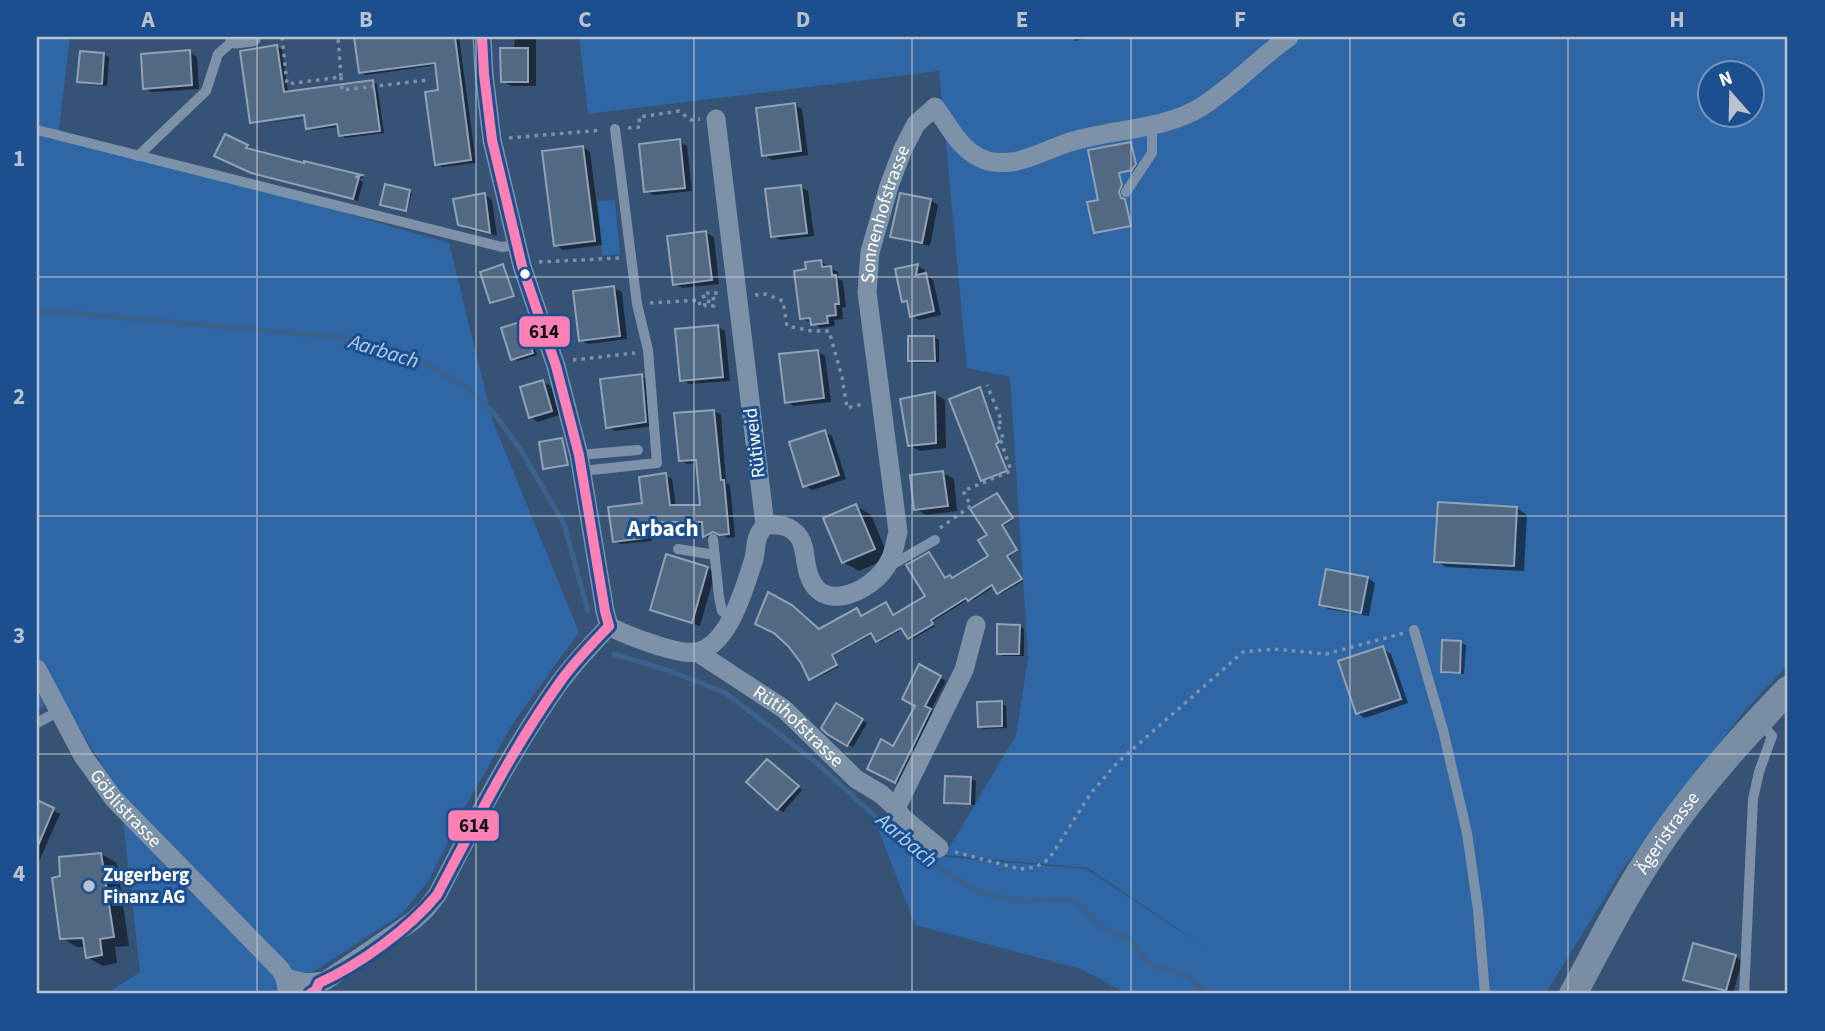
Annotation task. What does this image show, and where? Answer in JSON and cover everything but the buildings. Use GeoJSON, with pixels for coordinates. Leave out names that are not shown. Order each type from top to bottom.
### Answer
{"type":"FeatureCollection","features":[{"type":"Feature","properties":{"kind":"main road","name":"Ägeristrasse"},"geometry":{"type":"LineString","coordinates":[[1573,994],[1657,845],[1718,764],[1788,690]]}},
{"type":"Feature","properties":{"kind":"street"},"geometry":{"type":"LineString","coordinates":[[482,37],[492,140],[517,245],[556,366],[580,463],[609,626]]}},
{"type":"Feature","properties":{"kind":"street","name":"Sonnenhofstrasse"},"geometry":{"type":"LineString","coordinates":[[765,525],[779,524],[791,529],[801,538],[807,575],[818,590],[832,597],[853,594],[874,582],[890,560],[898,532],[867,292],[870,253],[889,186],[903,149],[916,124],[934,107],[958,142],[971,153],[987,161],[1012,162],[1069,142],[1176,118],[1200,107],[1289,37]]}},
{"type":"Feature","properties":{"kind":"street","name":"Rütiweid"},"geometry":{"type":"LineString","coordinates":[[697,652],[716,642],[732,618],[754,560],[756,536],[765,525],[716,119]]}},
{"type":"Feature","properties":{"kind":"street"},"geometry":{"type":"LineString","coordinates":[[896,808],[964,670],[976,625]]}},
{"type":"Feature","properties":{"kind":"street"},"geometry":{"type":"LineString","coordinates":[[609,626],[634,638],[683,653],[697,652]]}},
{"type":"Feature","properties":{"kind":"street"},"geometry":{"type":"LineString","coordinates":[[286,986],[306,983],[315,988],[414,921],[426,909],[437,895],[522,739],[561,681],[609,626]]}},
{"type":"Feature","properties":{"kind":"street","name":"Rütihofstrasse"},"geometry":{"type":"LineString","coordinates":[[697,652],[784,709],[856,779],[881,794],[902,817],[939,848]]}},
{"type":"Feature","properties":{"kind":"street","name":"Göblistrasse"},"geometry":{"type":"LineString","coordinates":[[37,669],[83,756],[114,799],[272,962],[286,986]]}},
{"type":"Feature","properties":{"kind":"lane"},"geometry":{"type":"LineString","coordinates":[[138,156],[206,91],[219,54],[243,38]]}},
{"type":"Feature","properties":{"kind":"lane"},"geometry":{"type":"LineString","coordinates":[[1126,192],[1152,153],[1152,124]]}},
{"type":"Feature","properties":{"kind":"lane"},"geometry":{"type":"LineString","coordinates":[[580,463],[657,463],[648,350],[638,304],[615,129]]}},
{"type":"Feature","properties":{"kind":"lane"},"geometry":{"type":"LineString","coordinates":[[37,130],[502,247],[517,245]]}},
{"type":"Feature","properties":{"kind":"lane"},"geometry":{"type":"LineString","coordinates":[[580,463],[638,450]]}},
{"type":"Feature","properties":{"kind":"lane"},"geometry":{"type":"LineString","coordinates":[[713,539],[722,611],[732,618]]}},
{"type":"Feature","properties":{"kind":"lane"},"geometry":{"type":"LineString","coordinates":[[883,569],[935,540]]}},
{"type":"Feature","properties":{"kind":"lane"},"geometry":{"type":"LineString","coordinates":[[678,549],[715,555]]}},
{"type":"Feature","properties":{"kind":"lane"},"geometry":{"type":"LineString","coordinates":[[1414,630],[1443,730],[1467,833],[1478,910],[1485,994]]}},
{"type":"Feature","properties":{"kind":"lane"},"geometry":{"type":"LineString","coordinates":[[37,723],[59,711]]}},
{"type":"Feature","properties":{"kind":"lane"},"geometry":{"type":"LineString","coordinates":[[1744,994],[1753,799],[1772,736],[1757,721]]}},
{"type":"Feature","properties":{"kind":"path"},"geometry":{"type":"LineString","coordinates":[[282,37],[287,84],[341,77]]}},
{"type":"Feature","properties":{"kind":"path"},"geometry":{"type":"LineString","coordinates":[[338,37],[342,90],[428,80]]}},
{"type":"Feature","properties":{"kind":"path"},"geometry":{"type":"LineString","coordinates":[[640,127],[639,117],[679,111],[691,120]]}},
{"type":"Feature","properties":{"kind":"path"},"geometry":{"type":"LineString","coordinates":[[505,139],[587,131]]}},
{"type":"Feature","properties":{"kind":"path"},"geometry":{"type":"LineString","coordinates":[[537,262],[609,258]]}},
{"type":"Feature","properties":{"kind":"path"},"geometry":{"type":"LineString","coordinates":[[656,303],[699,300],[700,306],[705,306],[703,293],[708,293],[709,306],[714,306],[713,293],[718,292],[718,305]]}},
{"type":"Feature","properties":{"kind":"path"},"geometry":{"type":"LineString","coordinates":[[754,295],[783,300],[788,326],[829,331],[842,377],[847,408],[874,402]]}},
{"type":"Feature","properties":{"kind":"path"},"geometry":{"type":"LineString","coordinates":[[569,360],[625,355]]}},
{"type":"Feature","properties":{"kind":"path"},"geometry":{"type":"LineString","coordinates":[[971,506],[963,491],[1011,471],[997,423],[1002,422],[987,385]]}},
{"type":"Feature","properties":{"kind":"path"},"geometry":{"type":"LineString","coordinates":[[939,848],[1020,869],[1036,867],[1049,859],[1091,793],[1117,763],[1242,653],[1274,649],[1326,654],[1414,630]]}},
{"type":"Feature","properties":{"kind":"shaded area"},"geometry":{"type":"Polygon","coordinates":[[[37,37],[70,37],[59,130],[449,243],[493,422],[579,632],[514,722],[469,800],[429,880],[402,914],[279,994],[106,994],[140,972],[120,794],[59,696],[37,711],[37,37]]]}},
{"type":"Feature","properties":{"kind":"shaded area"},"geometry":{"type":"Polygon","coordinates":[[[579,37],[1788,37],[1788,665],[1741,715],[1622,870],[1545,994],[1128,994],[1081,969],[915,925],[877,826],[945,857],[1086,869],[1206,948],[1088,868],[945,855],[1016,735],[1028,658],[1010,377],[967,368],[939,71],[588,114],[579,37]]]}},
{"type":"Feature","properties":{"kind":"shaded area"},"geometry":{"type":"Polygon","coordinates":[[[615,200],[620,254],[602,256],[598,201],[615,200]]]}},
{"type":"Feature","properties":{"kind":"waterway","name":"Aarbach"},"geometry":{"type":"LineString","coordinates":[[37,310],[349,338],[409,354],[464,386],[494,413],[522,452],[564,524],[588,611]]}},
{"type":"Feature","properties":{"kind":"waterway","name":"Aarbach"},"geometry":{"type":"LineString","coordinates":[[614,654],[667,670],[724,692],[812,759],[877,818],[939,867],[976,891],[1015,901],[1074,900],[1102,928],[1130,939],[1146,962],[1189,977],[1206,994]]}},
{"type":"Feature","properties":{"kind":"transit line","name":"614"},"geometry":{"type":"LineString","coordinates":[[482,37],[492,140],[522,266],[556,366],[579,455],[609,626]]}},
{"type":"Feature","properties":{"kind":"transit line","name":"614"},"geometry":{"type":"LineString","coordinates":[[310,994],[316,990],[319,983],[367,956],[398,933],[437,895],[542,707],[583,653],[609,626]]}},
{"type":"Feature","properties":{"kind":"place","name":"Zugerberg Finanz AG"},"geometry":{"type":"Point","coordinates":[89,886]}},
{"type":"Feature","properties":{"kind":"district","name":"Arbach"},"geometry":{"type":"Point","coordinates":[663,528]}}]}
